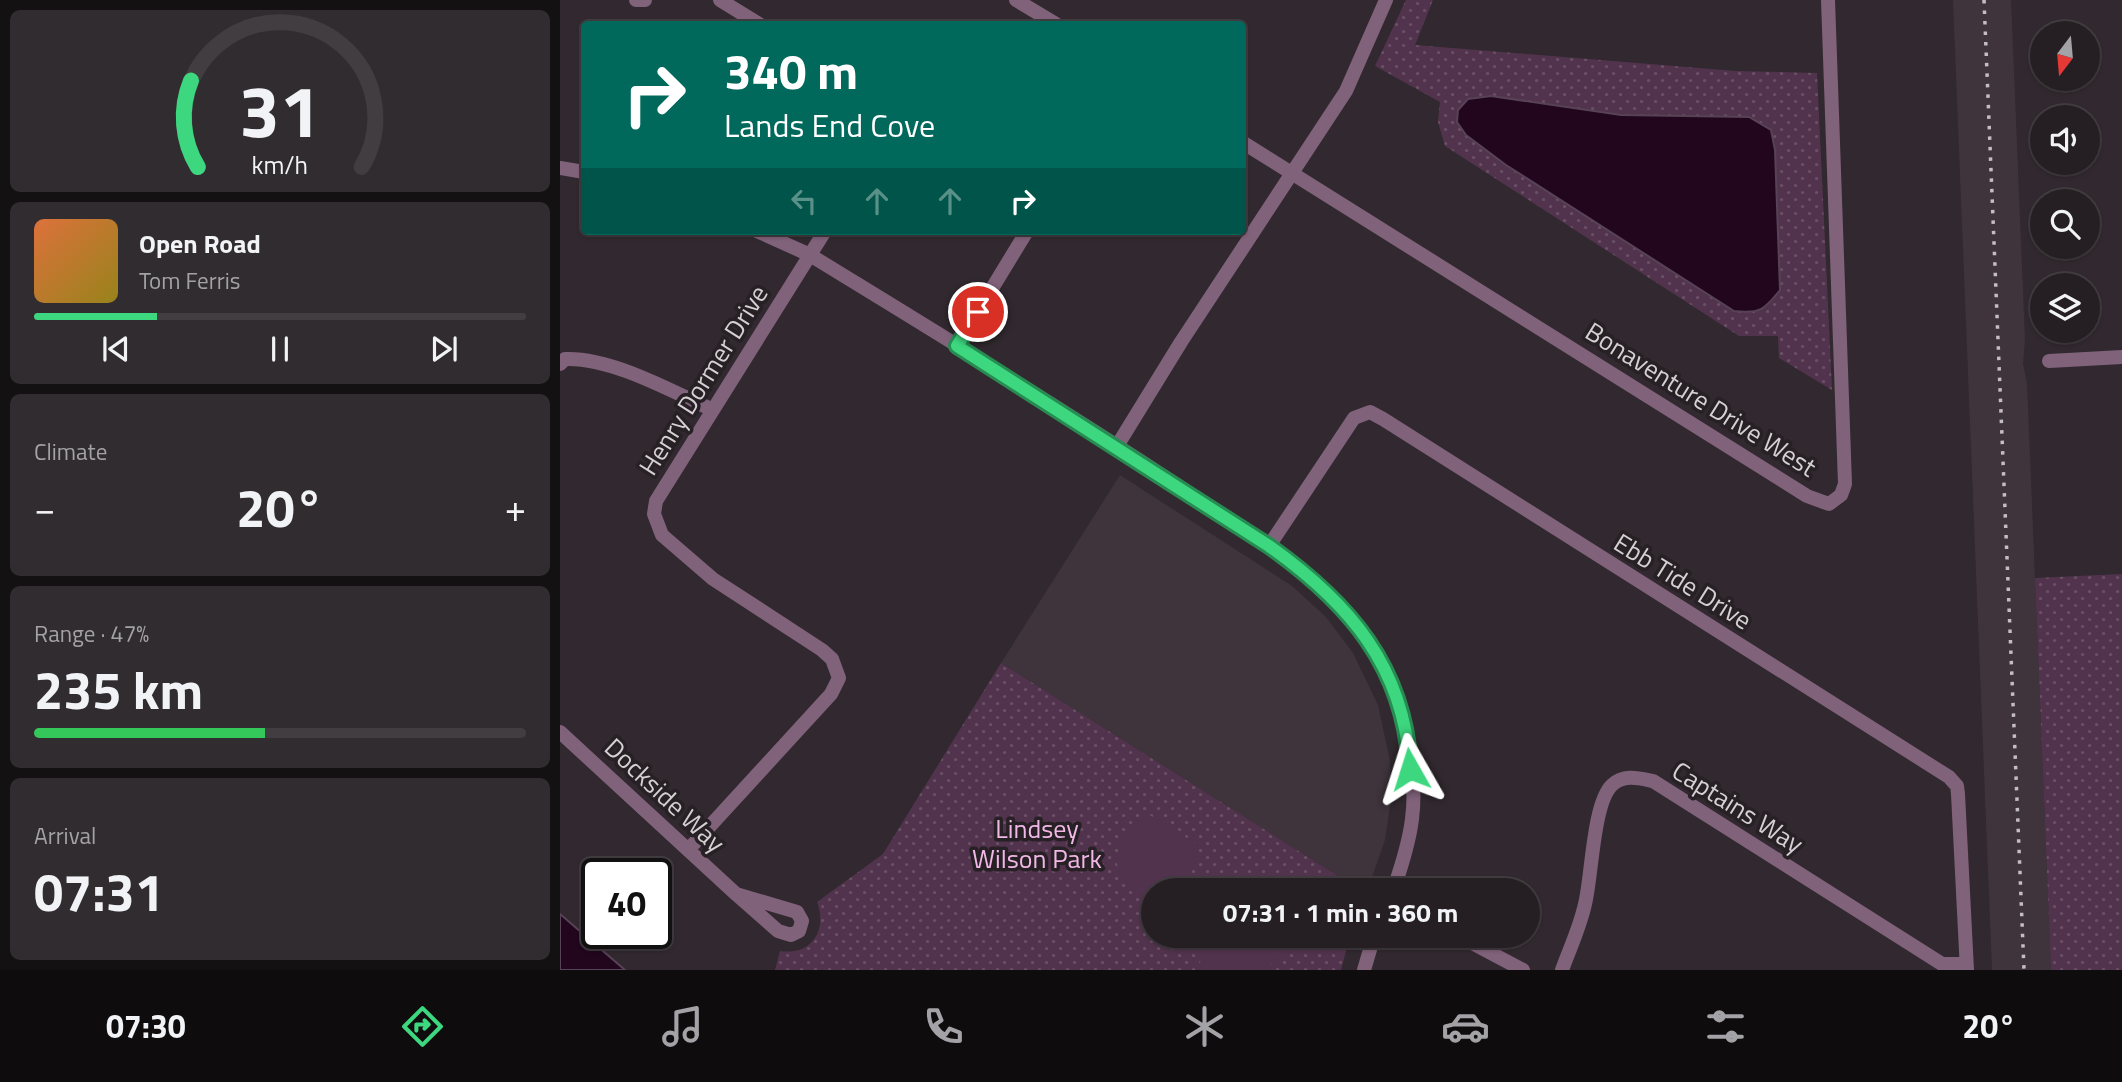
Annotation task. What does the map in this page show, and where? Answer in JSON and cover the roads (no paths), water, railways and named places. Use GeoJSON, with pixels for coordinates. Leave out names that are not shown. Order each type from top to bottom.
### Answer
{"type":"FeatureCollection","features":[{"type":"Feature","properties":{"kind":"street"},"geometry":{"type":"LineString","coordinates":[[636,0],[645,0]]}},
{"type":"Feature","properties":{"kind":"street"},"geometry":{"type":"LineString","coordinates":[[720,0],[754,21]]}},
{"type":"Feature","properties":{"kind":"street"},"geometry":{"type":"LineString","coordinates":[[1016,0],[1051,21]]}},
{"type":"Feature","properties":{"kind":"street"},"geometry":{"type":"LineString","coordinates":[[1117,446],[1188,331],[1346,91],[1387,0]]}},
{"type":"Feature","properties":{"kind":"street","name":"Bonaventure Drive West"},"geometry":{"type":"LineString","coordinates":[[1293,174],[1807,496],[1829,504],[1841,495],[1845,484],[1828,0]]}},
{"type":"Feature","properties":{"kind":"street"},"geometry":{"type":"LineString","coordinates":[[1246,145],[1293,174]]}},
{"type":"Feature","properties":{"kind":"street"},"geometry":{"type":"LineString","coordinates":[[560,168],[581,172]]}},
{"type":"Feature","properties":{"kind":"street"},"geometry":{"type":"LineString","coordinates":[[766,235],[810,255],[1117,446],[1269,546],[1309,575],[1347,610],[1380,657],[1398,700],[1409,746],[1412,817],[1396,878]]}},
{"type":"Feature","properties":{"kind":"street","name":"Henry Dormer Drive"},"geometry":{"type":"LineString","coordinates":[[688,850],[831,694],[839,678],[832,659],[713,579],[662,535],[656,525],[656,501],[822,235]]}},
{"type":"Feature","properties":{"kind":"street"},"geometry":{"type":"LineString","coordinates":[[957,346],[1025,235]]}},
{"type":"Feature","properties":{"kind":"street"},"geometry":{"type":"LineString","coordinates":[[2049,361],[2122,357]]}},
{"type":"Feature","properties":{"kind":"street"},"geometry":{"type":"LineString","coordinates":[[560,364],[565,359],[582,358],[636,376],[713,410]]}},
{"type":"Feature","properties":{"kind":"street","name":"Ebb Tide Drive"},"geometry":{"type":"LineString","coordinates":[[1269,546],[1354,418],[1370,412],[1383,419],[1949,777],[1957,786],[1958,794],[1966,967]]}},
{"type":"Feature","properties":{"kind":"street","name":"Dockside Way"},"geometry":{"type":"LineString","coordinates":[[560,732],[736,894]]}},
{"type":"Feature","properties":{"kind":"street","name":"Captains Way"},"geometry":{"type":"LineString","coordinates":[[1562,970],[1585,905],[1601,803],[1611,786],[1626,778],[1636,777],[1663,788],[1941,964],[1966,967]]}},
{"type":"Feature","properties":{"kind":"street"},"geometry":{"type":"LineString","coordinates":[[1364,970],[1370,948]]}},
{"type":"Feature","properties":{"kind":"street"},"geometry":{"type":"LineString","coordinates":[[1482,948],[1523,970]]}},
{"type":"Feature","properties":{"kind":"railway"},"geometry":{"type":"LineString","coordinates":[[1984,0],[2024,970]]}},
{"type":"Feature","properties":{"kind":"park label","name":"Lindsey Wilson Park"},"geometry":{"type":"Point","coordinates":[1037,843]}}]}
